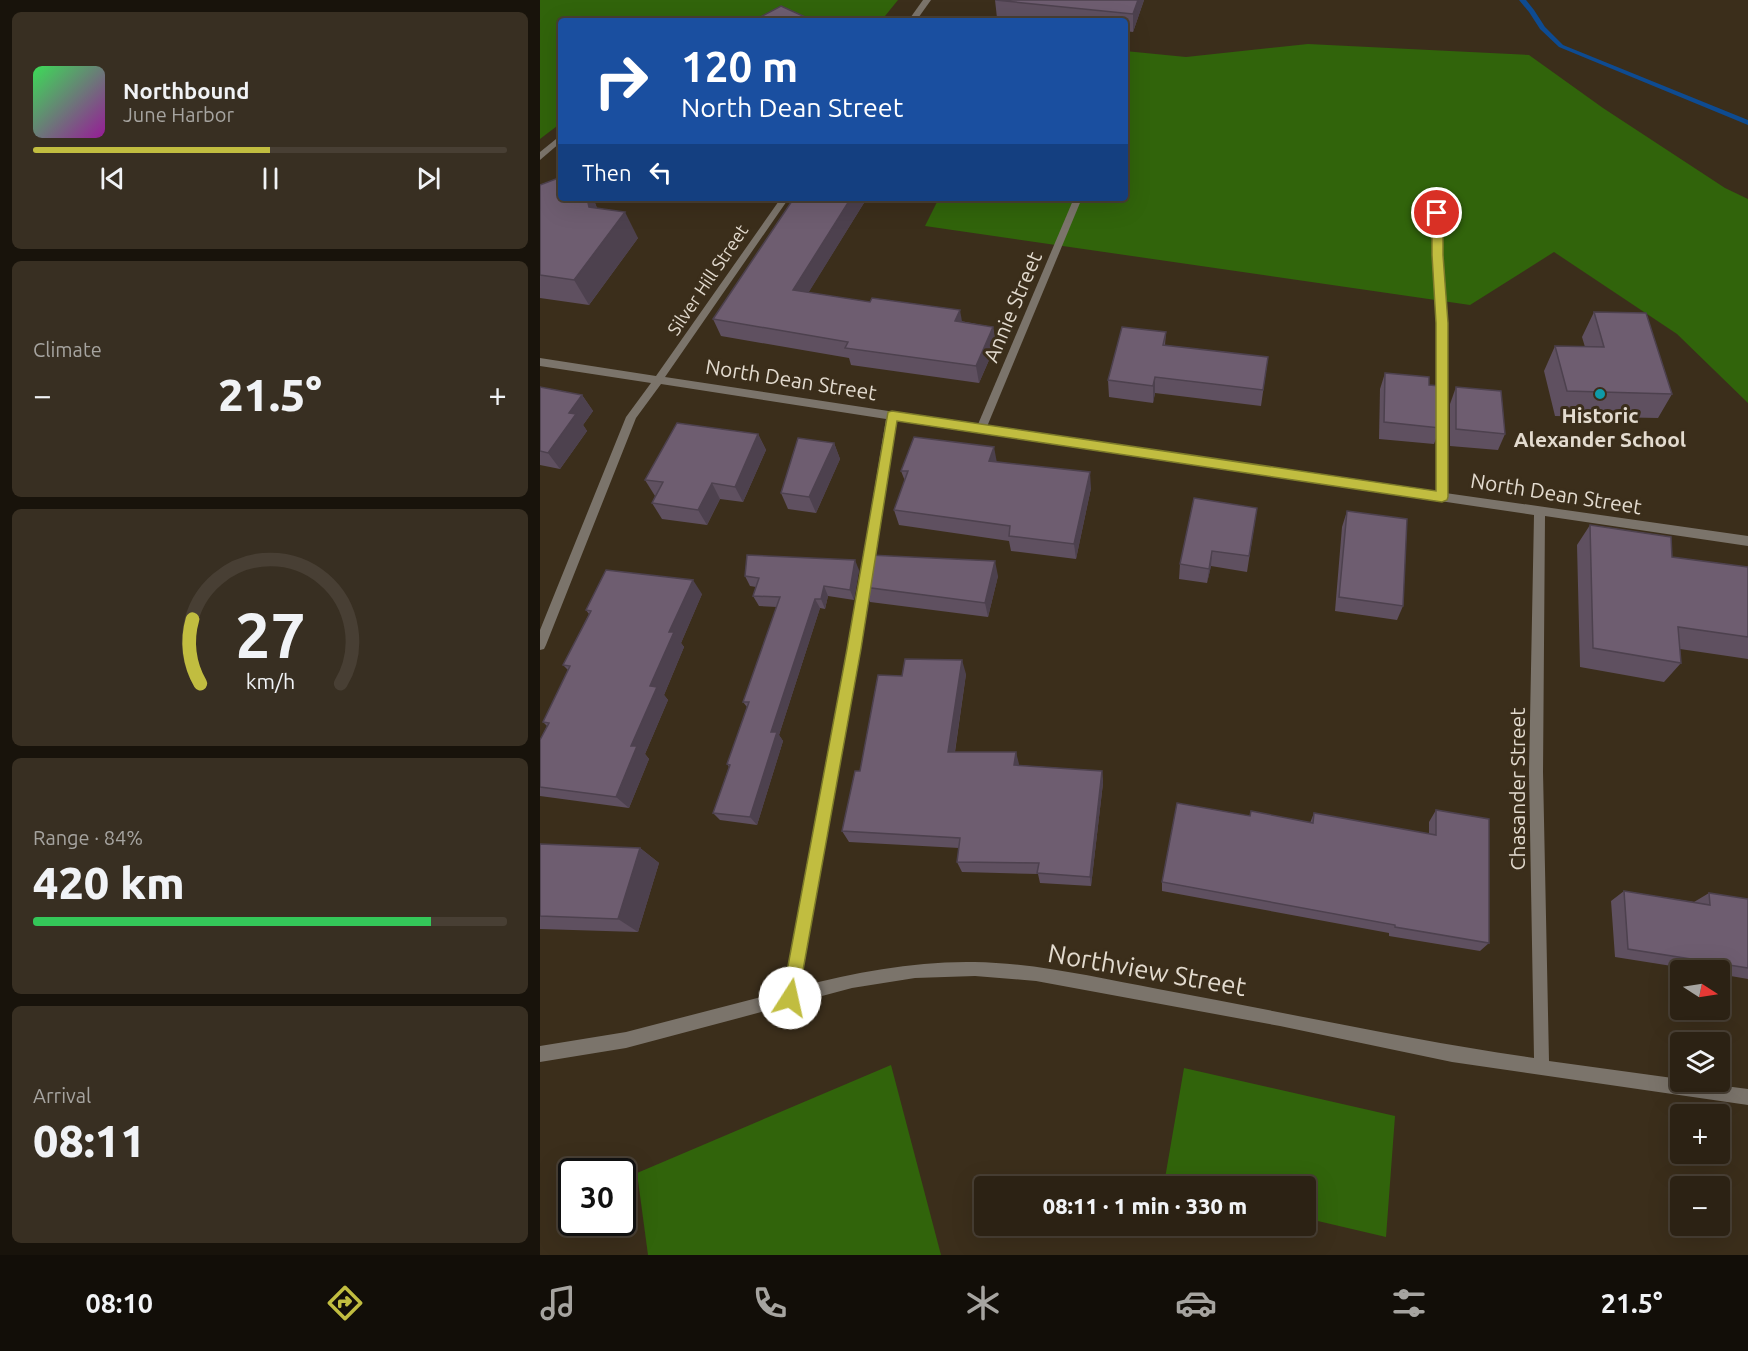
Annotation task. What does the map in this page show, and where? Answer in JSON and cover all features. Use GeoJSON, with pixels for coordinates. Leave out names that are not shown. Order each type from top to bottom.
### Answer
{"type":"FeatureCollection","features":[{"type":"Feature","properties":{"kind":"street"},"geometry":{"type":"LineString","coordinates":[[914,18],[927,0]]}},
{"type":"Feature","properties":{"kind":"street"},"geometry":{"type":"LineString","coordinates":[[540,157],[558,141]]}},
{"type":"Feature","properties":{"kind":"street","name":"Silver Hill Street"},"geometry":{"type":"LineString","coordinates":[[540,645],[631,417],[783,201]]}},
{"type":"Feature","properties":{"kind":"street","name":"Annie Street"},"geometry":{"type":"LineString","coordinates":[[981,429],[1077,201]]}},
{"type":"Feature","properties":{"kind":"street"},"geometry":{"type":"LineString","coordinates":[[1437,213],[1437,255],[1442,323],[1442,497]]}},
{"type":"Feature","properties":{"kind":"street","name":"North Dean Street"},"geometry":{"type":"LineString","coordinates":[[540,362],[1748,542]]}},
{"type":"Feature","properties":{"kind":"street"},"geometry":{"type":"LineString","coordinates":[[790,998],[854,649],[892,416]]}},
{"type":"Feature","properties":{"kind":"street","name":"Chasander Street"},"geometry":{"type":"LineString","coordinates":[[1540,510],[1536,772],[1542,1068]]}},
{"type":"Feature","properties":{"kind":"street","name":"Northview Street"},"geometry":{"type":"LineString","coordinates":[[540,1054],[626,1040],[852,981],[915,972],[975,969],[1036,974],[1280,1018],[1452,1054],[1748,1097]]}},
{"type":"Feature","properties":{"kind":"green space"},"geometry":{"type":"Polygon","coordinates":[[[540,0],[898,0],[883,18],[558,18],[558,125],[540,139],[540,0]]]}},
{"type":"Feature","properties":{"kind":"green space"},"geometry":{"type":"Polygon","coordinates":[[[1308,44],[1529,55],[1603,108],[1725,188],[1748,199],[1748,403],[1677,334],[1554,252],[1470,305],[925,226],[938,201],[1128,201],[1128,51],[1186,57],[1308,44]]]}},
{"type":"Feature","properties":{"kind":"green space"},"geometry":{"type":"Polygon","coordinates":[[[891,1065],[941,1255],[648,1255],[637,1173],[891,1065]]]}},
{"type":"Feature","properties":{"kind":"green space"},"geometry":{"type":"Polygon","coordinates":[[[1184,1068],[1395,1116],[1386,1237],[1316,1221],[1316,1176],[1165,1176],[1184,1068]]]}},
{"type":"Feature","properties":{"kind":"building"},"geometry":{"type":"Polygon","coordinates":[[[995,0],[1138,0],[1133,14],[995,0]]]}},
{"type":"Feature","properties":{"kind":"building"},"geometry":{"type":"Polygon","coordinates":[[[781,6],[807,18],[759,18],[781,6]]]}},
{"type":"Feature","properties":{"kind":"building"},"geometry":{"type":"Polygon","coordinates":[[[558,178],[558,201],[588,201],[589,207],[625,212],[574,280],[540,275],[540,185],[558,178]]]}},
{"type":"Feature","properties":{"kind":"building"},"geometry":{"type":"Polygon","coordinates":[[[792,201],[849,201],[793,290],[870,302],[872,298],[960,310],[955,321],[993,327],[976,366],[845,348],[848,342],[713,319],[792,201]]]}},
{"type":"Feature","properties":{"kind":"building"},"geometry":{"type":"Polygon","coordinates":[[[1594,312],[1646,313],[1672,394],[1567,391],[1555,346],[1604,347],[1594,312]]]}},
{"type":"Feature","properties":{"kind":"building"},"geometry":{"type":"Polygon","coordinates":[[[1122,327],[1166,332],[1163,345],[1268,357],[1263,390],[1155,377],[1153,386],[1108,380],[1122,327]]]}},
{"type":"Feature","properties":{"kind":"building"},"geometry":{"type":"Polygon","coordinates":[[[1385,373],[1429,377],[1429,385],[1440,386],[1440,428],[1384,422],[1385,373]]]}},
{"type":"Feature","properties":{"kind":"building"},"geometry":{"type":"Polygon","coordinates":[[[540,387],[582,395],[569,413],[576,414],[548,453],[540,451],[540,387]]]}},
{"type":"Feature","properties":{"kind":"building"},"geometry":{"type":"Polygon","coordinates":[[[1456,387],[1501,391],[1505,434],[1456,429],[1456,387]]]}},
{"type":"Feature","properties":{"kind":"building"},"geometry":{"type":"Polygon","coordinates":[[[677,423],[758,434],[735,487],[712,483],[698,510],[652,503],[663,482],[645,480],[677,423]]]}},
{"type":"Feature","properties":{"kind":"building"},"geometry":{"type":"Polygon","coordinates":[[[914,437],[994,447],[989,461],[1090,472],[1074,544],[1009,536],[1010,526],[894,510],[908,471],[901,471],[914,437]]]}},
{"type":"Feature","properties":{"kind":"building"},"geometry":{"type":"Polygon","coordinates":[[[798,438],[834,443],[809,497],[781,493],[798,438]]]}},
{"type":"Feature","properties":{"kind":"building"},"geometry":{"type":"Polygon","coordinates":[[[1194,498],[1257,508],[1249,556],[1212,551],[1209,569],[1180,564],[1194,498]]]}},
{"type":"Feature","properties":{"kind":"building"},"geometry":{"type":"Polygon","coordinates":[[[1347,511],[1407,519],[1403,606],[1339,597],[1347,511]]]}},
{"type":"Feature","properties":{"kind":"building"},"geometry":{"type":"Polygon","coordinates":[[[1590,525],[1671,537],[1672,557],[1748,567],[1748,637],[1678,627],[1681,663],[1593,648],[1590,525]]]}},
{"type":"Feature","properties":{"kind":"building"},"geometry":{"type":"Polygon","coordinates":[[[747,555],[855,560],[850,590],[824,586],[821,599],[815,599],[771,732],[777,732],[750,817],[713,813],[749,702],[743,702],[780,597],[753,596],[759,578],[745,576],[747,555]]]}},
{"type":"Feature","properties":{"kind":"building"},"geometry":{"type":"Polygon","coordinates":[[[869,555],[995,561],[985,603],[864,587],[869,555]]]}},
{"type":"Feature","properties":{"kind":"building"},"geometry":{"type":"Polygon","coordinates":[[[606,570],[693,580],[669,632],[674,632],[650,686],[657,687],[631,746],[637,746],[616,797],[540,787],[540,740],[549,723],[543,722],[570,666],[563,665],[591,611],[586,610],[606,570]]]}},
{"type":"Feature","properties":{"kind":"building"},"geometry":{"type":"Polygon","coordinates":[[[905,659],[962,660],[948,752],[1016,752],[1014,765],[1102,771],[1090,877],[1037,873],[1039,863],[957,862],[960,838],[842,831],[855,771],[860,771],[878,675],[902,676],[905,659]]]}},
{"type":"Feature","properties":{"kind":"building"},"geometry":{"type":"Polygon","coordinates":[[[1177,803],[1250,816],[1251,811],[1313,823],[1314,813],[1436,835],[1436,810],[1489,819],[1489,943],[1162,882],[1177,803]]]}},
{"type":"Feature","properties":{"kind":"building"},"geometry":{"type":"Polygon","coordinates":[[[540,844],[640,848],[618,919],[540,916],[540,844]]]}},
{"type":"Feature","properties":{"kind":"building"},"geometry":{"type":"Polygon","coordinates":[[[1624,891],[1710,905],[1709,893],[1748,899],[1748,968],[1730,965],[1730,960],[1697,960],[1628,949],[1624,891]]]}},
{"type":"Feature","properties":{"kind":"waterway"},"geometry":{"type":"LineString","coordinates":[[1522,0],[1542,28],[1561,46],[1748,123]]}},
{"type":"Feature","properties":{"kind":"place","name":"Historic Alexander School"},"geometry":{"type":"Point","coordinates":[1600,394]}},
{"type":"Feature","properties":{"kind":"route"},"geometry":{"type":"LineString","coordinates":[[790,998],[854,649],[892,416],[1442,497],[1442,323],[1437,255],[1437,213]]}}]}
